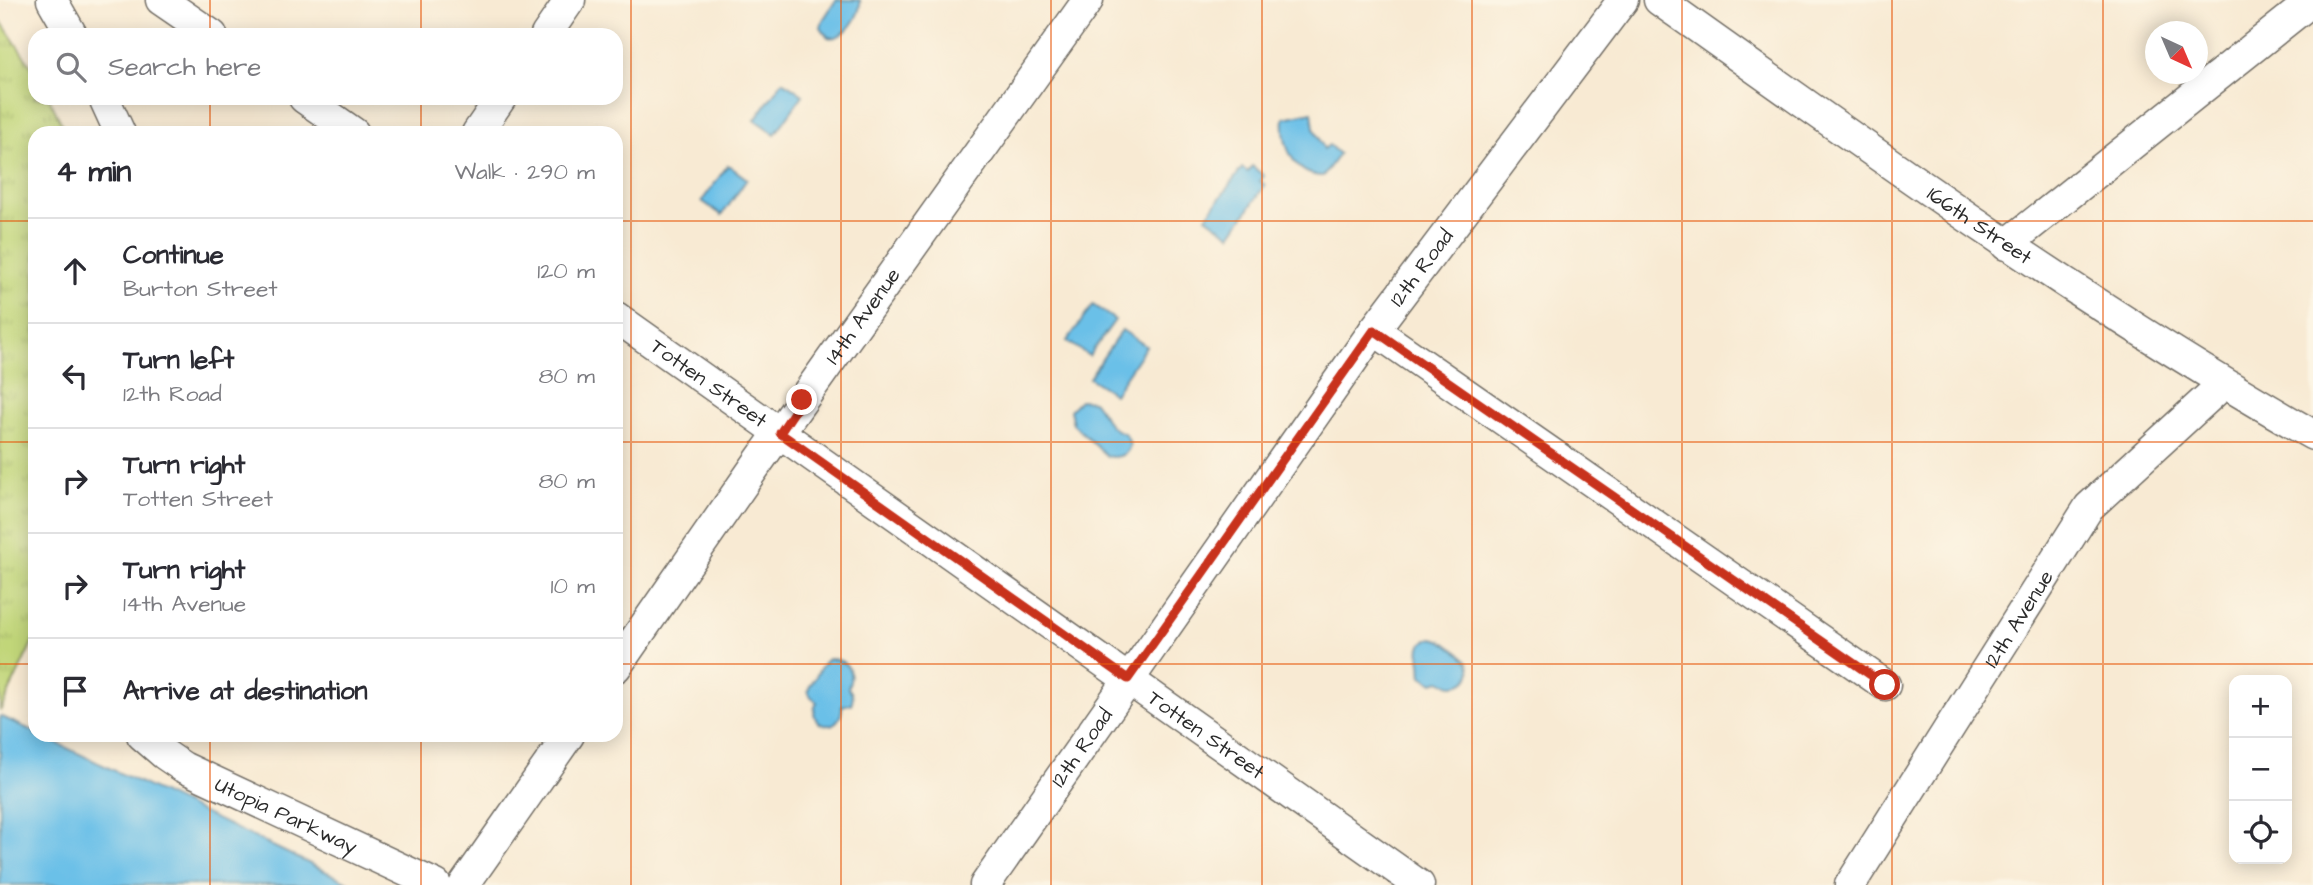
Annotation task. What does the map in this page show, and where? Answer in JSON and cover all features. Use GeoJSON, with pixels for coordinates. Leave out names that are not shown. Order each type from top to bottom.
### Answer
{"type":"FeatureCollection","features":[{"type":"Feature","properties":{"kind":"street"},"geometry":{"type":"LineString","coordinates":[[52,0],[68,28]]}},
{"type":"Feature","properties":{"kind":"street"},"geometry":{"type":"LineString","coordinates":[[161,0],[202,28]]}},
{"type":"Feature","properties":{"kind":"street"},"geometry":{"type":"LineString","coordinates":[[551,28],[570,0]]}},
{"type":"Feature","properties":{"kind":"street","name":"14th Avenue"},"geometry":{"type":"LineString","coordinates":[[623,657],[1088,0]]}},
{"type":"Feature","properties":{"kind":"street","name":"12th Road"},"geometry":{"type":"LineString","coordinates":[[985,885],[1374,330],[1623,0]]}},
{"type":"Feature","properties":{"kind":"street","name":"166th Street"},"geometry":{"type":"LineString","coordinates":[[1659,0],[2006,244],[2223,384],[2313,435]]}},
{"type":"Feature","properties":{"kind":"street"},"geometry":{"type":"LineString","coordinates":[[2006,244],[2313,0]]}},
{"type":"Feature","properties":{"kind":"street"},"geometry":{"type":"LineString","coordinates":[[107,105],[117,126]]}},
{"type":"Feature","properties":{"kind":"street"},"geometry":{"type":"LineString","coordinates":[[314,105],[344,126]]}},
{"type":"Feature","properties":{"kind":"street"},"geometry":{"type":"LineString","coordinates":[[482,126],[496,105]]}},
{"type":"Feature","properties":{"kind":"street","name":"Totten Street"},"geometry":{"type":"LineString","coordinates":[[623,322],[1419,885]]}},
{"type":"Feature","properties":{"kind":"street"},"geometry":{"type":"LineString","coordinates":[[1374,330],[1885,685]]}},
{"type":"Feature","properties":{"kind":"street","name":"12th Avenue"},"geometry":{"type":"LineString","coordinates":[[1850,885],[2089,507],[2223,384]]}},
{"type":"Feature","properties":{"kind":"street","name":"Utopia Parkway"},"geometry":{"type":"LineString","coordinates":[[150,742],[183,767],[436,885]]}},
{"type":"Feature","properties":{"kind":"street"},"geometry":{"type":"LineString","coordinates":[[464,885],[564,742]]}},
{"type":"Feature","properties":{"kind":"green space"},"geometry":{"type":"Polygon","coordinates":[[[0,20],[28,62],[28,105],[52,105],[63,126],[28,126],[28,652],[0,711],[0,20]]]}},
{"type":"Feature","properties":{"kind":"water"},"geometry":{"type":"Polygon","coordinates":[[[836,0],[860,0],[860,6],[846,31],[828,37],[821,27],[836,0]]]}},
{"type":"Feature","properties":{"kind":"water"},"geometry":{"type":"Polygon","coordinates":[[[783,81],[803,95],[775,134],[755,120],[783,81]]]}},
{"type":"Feature","properties":{"kind":"water"},"geometry":{"type":"Polygon","coordinates":[[[1312,112],[1314,128],[1324,149],[1329,145],[1339,154],[1323,176],[1312,174],[1297,164],[1287,147],[1285,137],[1284,118],[1312,112]]]}},
{"type":"Feature","properties":{"kind":"water"},"geometry":{"type":"Polygon","coordinates":[[[728,165],[747,179],[722,215],[702,201],[728,165]]]}},
{"type":"Feature","properties":{"kind":"water"},"geometry":{"type":"Polygon","coordinates":[[[1252,166],[1264,176],[1260,181],[1265,185],[1231,235],[1206,217],[1242,168],[1248,172],[1252,166]]]}},
{"type":"Feature","properties":{"kind":"water"},"geometry":{"type":"Polygon","coordinates":[[[1093,305],[1115,320],[1089,356],[1067,341],[1093,305]]]}},
{"type":"Feature","properties":{"kind":"water"},"geometry":{"type":"Polygon","coordinates":[[[1122,330],[1146,346],[1114,394],[1089,378],[1122,330]]]}},
{"type":"Feature","properties":{"kind":"water"},"geometry":{"type":"Polygon","coordinates":[[[1080,400],[1093,401],[1106,420],[1126,435],[1129,448],[1124,454],[1107,456],[1073,424],[1070,410],[1080,400]]]}},
{"type":"Feature","properties":{"kind":"water"},"geometry":{"type":"Polygon","coordinates":[[[1432,638],[1443,642],[1466,659],[1470,671],[1467,680],[1451,685],[1440,681],[1433,683],[1422,676],[1420,648],[1432,638]]]}},
{"type":"Feature","properties":{"kind":"water"},"geometry":{"type":"Polygon","coordinates":[[[828,659],[845,663],[848,667],[848,688],[853,697],[851,704],[842,706],[836,722],[825,725],[815,718],[817,702],[808,690],[828,659]]]}},
{"type":"Feature","properties":{"kind":"water"},"geometry":{"type":"Polygon","coordinates":[[[0,716],[28,729],[28,742],[55,742],[354,885],[0,885],[0,716]]]}},
{"type":"Feature","properties":{"kind":"route"},"geometry":{"type":"LineString","coordinates":[[802,400],[780,433],[1128,679],[1374,330],[1885,685]]}}]}
